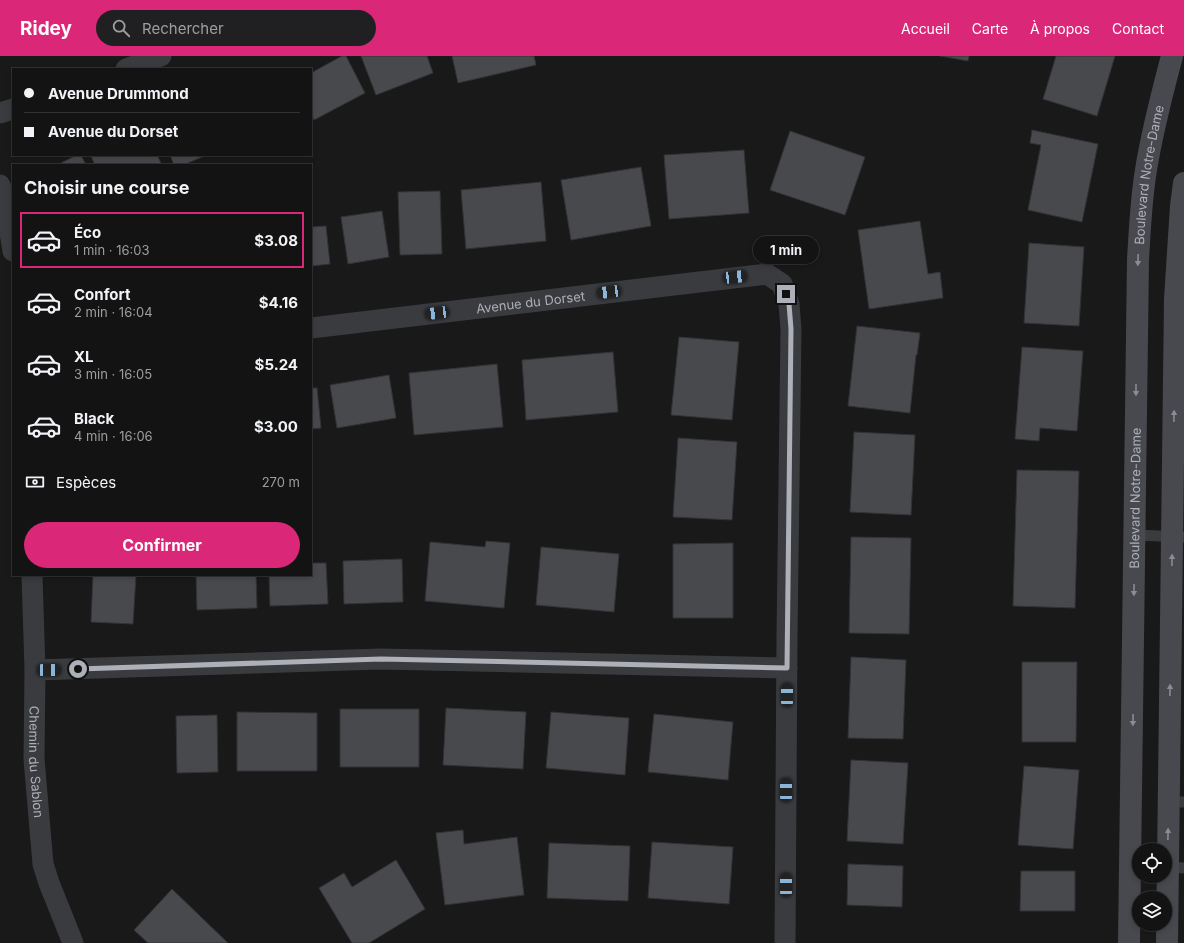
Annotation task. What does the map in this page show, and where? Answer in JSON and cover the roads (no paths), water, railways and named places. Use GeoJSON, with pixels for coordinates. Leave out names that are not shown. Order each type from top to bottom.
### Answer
{"type":"FeatureCollection","features":[{"type":"Feature","properties":{"kind":"street"},"geometry":{"type":"LineString","coordinates":[[129,68],[162,56]]}},
{"type":"Feature","properties":{"kind":"street","name":"Boulevard Notre-Dame"},"geometry":{"type":"LineString","coordinates":[[1129,943],[1138,259],[1146,171],[1160,98],[1172,56]]}},
{"type":"Feature","properties":{"kind":"street"},"geometry":{"type":"LineString","coordinates":[[0,113],[12,109]]}},
{"type":"Feature","properties":{"kind":"street"},"geometry":{"type":"LineString","coordinates":[[1167,943],[1176,867],[1176,802],[1173,761],[1177,640],[1179,440],[1175,291],[1184,183]]}},
{"type":"Feature","properties":{"kind":"street"},"geometry":{"type":"LineString","coordinates":[[0,184],[12,246]]}},
{"type":"Feature","properties":{"kind":"street","name":"Avenue du Dorset"},"geometry":{"type":"LineString","coordinates":[[312,328],[767,274],[782,284],[789,304],[791,329],[785,943]]}},
{"type":"Feature","properties":{"kind":"street","name":"Chemin du Sablon"},"geometry":{"type":"LineString","coordinates":[[32,576],[35,670],[34,759],[43,864],[73,943]]}},
{"type":"Feature","properties":{"kind":"street"},"geometry":{"type":"LineString","coordinates":[[35,670],[381,659],[787,668]]}},
{"type":"Feature","properties":{"kind":"lane"},"geometry":{"type":"LineString","coordinates":[[1135,535],[1178,536]]}}]}
